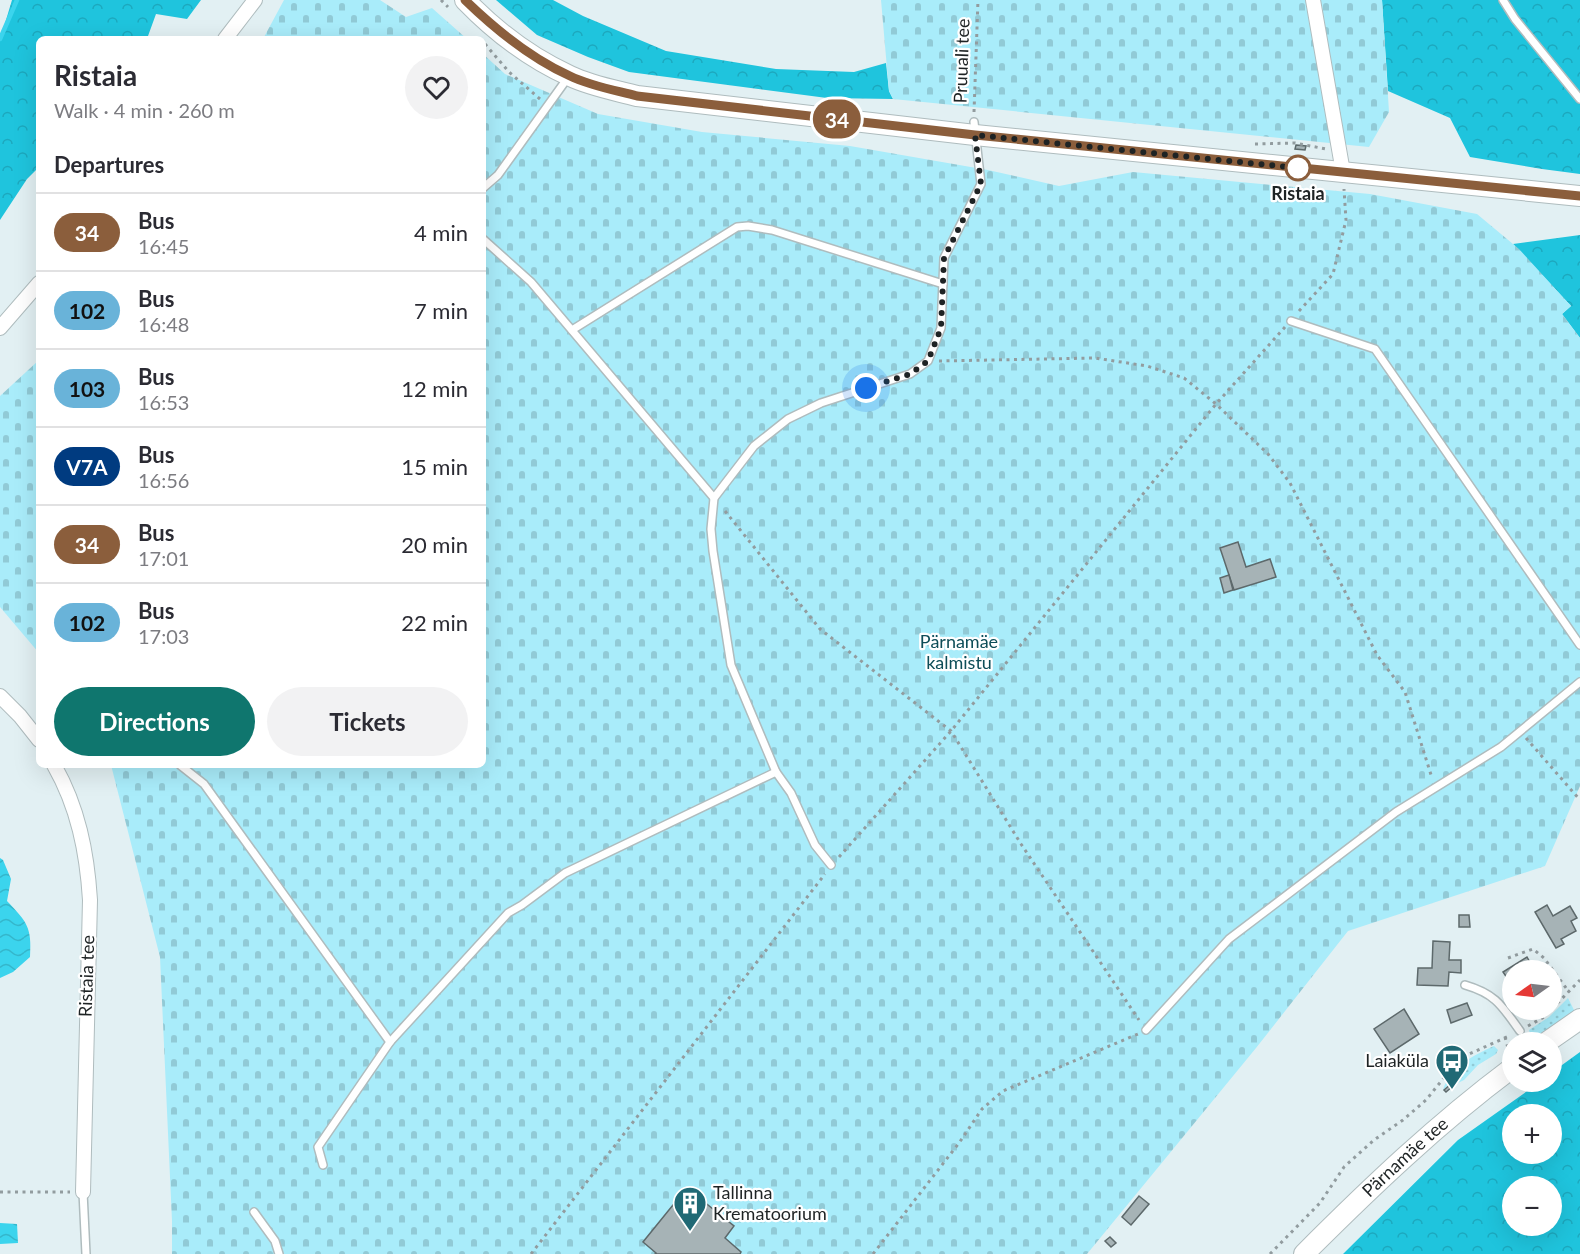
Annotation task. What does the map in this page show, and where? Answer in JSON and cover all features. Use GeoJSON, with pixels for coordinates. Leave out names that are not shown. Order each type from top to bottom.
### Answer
{"type":"FeatureCollection","features":[{"type":"Feature","properties":{"kind":"main road"},"geometry":{"type":"LineString","coordinates":[[465,0],[485,20],[520,48],[569,76],[600,87],[637,96],[974,129],[1580,196]]}},
{"type":"Feature","properties":{"kind":"main road"},"geometry":{"type":"LineString","coordinates":[[1561,1032],[1580,1019]]}},
{"type":"Feature","properties":{"kind":"main road","name":"Pärnamäe tee"},"geometry":{"type":"LineString","coordinates":[[1304,1254],[1363,1196],[1465,1104],[1502,1076]]}},
{"type":"Feature","properties":{"kind":"street"},"geometry":{"type":"LineString","coordinates":[[227,36],[255,0]]}},
{"type":"Feature","properties":{"kind":"street"},"geometry":{"type":"LineString","coordinates":[[1313,0],[1342,171]]}},
{"type":"Feature","properties":{"kind":"street"},"geometry":{"type":"LineString","coordinates":[[0,328],[36,286]]}},
{"type":"Feature","properties":{"kind":"street"},"geometry":{"type":"LineString","coordinates":[[0,696],[20,716],[36,737]]}},
{"type":"Feature","properties":{"kind":"street","name":"Ristaia tee"},"geometry":{"type":"LineString","coordinates":[[56,768],[76,813],[82,834],[90,900],[83,1192]]}},
{"type":"Feature","properties":{"kind":"lane"},"geometry":{"type":"LineString","coordinates":[[1503,0],[1515,19],[1580,99]]}},
{"type":"Feature","properties":{"kind":"lane"},"geometry":{"type":"LineString","coordinates":[[486,185],[498,175],[569,76]]}},
{"type":"Feature","properties":{"kind":"lane"},"geometry":{"type":"LineString","coordinates":[[831,865],[816,845],[791,794],[776,772],[731,665],[713,551],[711,529],[714,498],[754,446],[788,419],[821,403],[910,374],[928,361],[941,328],[944,258],[981,184],[974,129]]}},
{"type":"Feature","properties":{"kind":"lane"},"geometry":{"type":"LineString","coordinates":[[572,330],[737,227],[748,226],[771,230],[943,284]]}},
{"type":"Feature","properties":{"kind":"lane"},"geometry":{"type":"LineString","coordinates":[[486,242],[531,282],[714,498]]}},
{"type":"Feature","properties":{"kind":"lane"},"geometry":{"type":"LineString","coordinates":[[1291,321],[1375,349],[1580,645]]}},
{"type":"Feature","properties":{"kind":"lane"},"geometry":{"type":"LineString","coordinates":[[1146,1030],[1228,939],[1396,812],[1501,747],[1580,682]]}},
{"type":"Feature","properties":{"kind":"lane"},"geometry":{"type":"LineString","coordinates":[[184,768],[204,784],[390,1042]]}},
{"type":"Feature","properties":{"kind":"lane"},"geometry":{"type":"LineString","coordinates":[[322,1165],[318,1147],[390,1042],[508,913],[565,873],[776,772]]}},
{"type":"Feature","properties":{"kind":"lane"},"geometry":{"type":"LineString","coordinates":[[1466,985],[1483,990],[1497,1000],[1520,1031]]}},
{"type":"Feature","properties":{"kind":"lane"},"geometry":{"type":"LineString","coordinates":[[83,1192],[86,1254]]}},
{"type":"Feature","properties":{"kind":"lane"},"geometry":{"type":"LineString","coordinates":[[254,1212],[274,1241],[279,1254]]}},
{"type":"Feature","properties":{"kind":"path","name":"Pruuali tee"},"geometry":{"type":"LineString","coordinates":[[974,129],[978,0]]}},
{"type":"Feature","properties":{"kind":"path"},"geometry":{"type":"LineString","coordinates":[[486,46],[509,72],[548,106]]}},
{"type":"Feature","properties":{"kind":"path"},"geometry":{"type":"LineString","coordinates":[[531,1254],[811,894],[831,865],[951,731],[1216,404],[1333,274],[1346,220],[1342,171]]}},
{"type":"Feature","properties":{"kind":"path"},"geometry":{"type":"LineString","coordinates":[[928,361],[1095,358],[1147,366],[1184,378],[1216,404],[1268,454],[1290,483],[1377,655],[1405,692],[1436,788]]}},
{"type":"Feature","properties":{"kind":"path"},"geometry":{"type":"LineString","coordinates":[[714,498],[820,629],[951,731],[1021,844],[1146,1030],[1003,1091],[982,1109],[952,1152],[873,1254]]}},
{"type":"Feature","properties":{"kind":"path"},"geometry":{"type":"LineString","coordinates":[[1520,731],[1580,800]]}},
{"type":"Feature","properties":{"kind":"path"},"geometry":{"type":"LineString","coordinates":[[1508,958],[1533,949],[1544,958],[1569,992]]}},
{"type":"Feature","properties":{"kind":"path"},"geometry":{"type":"LineString","coordinates":[[1520,1031],[1544,1017],[1580,980]]}},
{"type":"Feature","properties":{"kind":"path"},"geometry":{"type":"LineString","coordinates":[[1270,1254],[1320,1203],[1344,1167],[1374,1140],[1403,1120],[1426,1100],[1447,1074],[1467,1055],[1502,1038]]}},
{"type":"Feature","properties":{"kind":"path"},"geometry":{"type":"LineString","coordinates":[[0,1192],[83,1192]]}},
{"type":"Feature","properties":{"kind":"green space"},"geometry":{"type":"Polygon","coordinates":[[[12,0],[201,0],[187,19],[156,14],[148,36],[36,36],[36,170],[27,179],[0,220],[0,40],[12,0]]]}},
{"type":"Feature","properties":{"kind":"green space"},"geometry":{"type":"Polygon","coordinates":[[[284,0],[380,0],[406,17],[432,8],[464,36],[265,36],[284,0]]]}},
{"type":"Feature","properties":{"kind":"green space"},"geometry":{"type":"Polygon","coordinates":[[[496,0],[553,0],[583,16],[666,51],[776,69],[854,72],[886,63],[889,91],[893,99],[827,98],[629,72],[537,35],[496,0]]]}},
{"type":"Feature","properties":{"kind":"green space"},"geometry":{"type":"Polygon","coordinates":[[[881,0],[1382,0],[1389,112],[1369,147],[893,99],[889,91],[881,0]]]}},
{"type":"Feature","properties":{"kind":"green space"},"geometry":{"type":"Polygon","coordinates":[[[1382,0],[1580,0],[1580,174],[1470,157],[1450,118],[1388,91],[1382,0]]]}},
{"type":"Feature","properties":{"kind":"green space","name":"Pärnamäe kalmistu"},"geometry":{"type":"Polygon","coordinates":[[[486,57],[505,74],[598,114],[702,132],[850,146],[988,170],[1059,186],[1133,172],[1370,194],[1477,214],[1519,249],[1571,306],[1562,314],[1580,338],[1580,786],[1545,866],[1348,931],[1256,1048],[1087,1254],[172,1254],[160,957],[112,768],[486,768],[486,57]]]}},
{"type":"Feature","properties":{"kind":"green space"},"geometry":{"type":"Polygon","coordinates":[[[1580,235],[1580,338],[1562,314],[1571,306],[1513,244],[1580,235]]]}},
{"type":"Feature","properties":{"kind":"green space"},"geometry":{"type":"Polygon","coordinates":[[[36,363],[36,649],[0,607],[0,396],[36,363]]]}},
{"type":"Feature","properties":{"kind":"green space"},"geometry":{"type":"Polygon","coordinates":[[[1568,998],[1575,1012],[1547,1032],[1530,1032],[1529,1030],[1544,1020],[1562,1020],[1562,1004],[1568,998]]]}},
{"type":"Feature","properties":{"kind":"green space"},"geometry":{"type":"Polygon","coordinates":[[[1494,1046],[1498,1050],[1496,1054],[1478,1065],[1464,1080],[1458,1083],[1451,1082],[1443,1090],[1457,1068],[1494,1046]]]}},
{"type":"Feature","properties":{"kind":"green space"},"geometry":{"type":"Polygon","coordinates":[[[1580,1052],[1580,1254],[1343,1254],[1458,1140],[1502,1109],[1502,1164],[1562,1164],[1562,1104],[1509,1104],[1526,1092],[1562,1092],[1562,1065],[1580,1052]]]}},
{"type":"Feature","properties":{"kind":"water"},"geometry":{"type":"Polygon","coordinates":[[[0,858],[11,879],[7,901],[24,920],[29,932],[30,957],[13,972],[0,978],[0,858]]]}},
{"type":"Feature","properties":{"kind":"water"},"geometry":{"type":"Polygon","coordinates":[[[0,1223],[17,1224],[18,1243],[0,1244],[0,1223]]]}},
{"type":"Feature","properties":{"kind":"building"},"geometry":{"type":"Polygon","coordinates":[[[1296,145],[1306,146],[1305,150],[1295,149],[1296,145]]]}},
{"type":"Feature","properties":{"kind":"building"},"geometry":{"type":"Polygon","coordinates":[[[1238,542],[1246,567],[1270,559],[1276,577],[1234,590],[1220,548],[1238,542]]]}},
{"type":"Feature","properties":{"kind":"building"},"geometry":{"type":"Polygon","coordinates":[[[1229,575],[1233,590],[1224,593],[1220,578],[1229,575]]]}},
{"type":"Feature","properties":{"kind":"building"},"geometry":{"type":"Polygon","coordinates":[[[1547,905],[1553,916],[1570,906],[1577,918],[1571,921],[1576,931],[1561,939],[1564,944],[1556,948],[1535,912],[1547,905]]]}},
{"type":"Feature","properties":{"kind":"building"},"geometry":{"type":"Polygon","coordinates":[[[1459,915],[1469,915],[1470,927],[1459,927],[1459,915]]]}},
{"type":"Feature","properties":{"kind":"building"},"geometry":{"type":"Polygon","coordinates":[[[1433,941],[1450,942],[1449,960],[1461,960],[1461,973],[1449,972],[1448,986],[1417,985],[1418,968],[1432,968],[1433,941]]]}},
{"type":"Feature","properties":{"kind":"building"},"geometry":{"type":"Polygon","coordinates":[[[1467,1003],[1472,1015],[1451,1023],[1447,1010],[1467,1003]]]}},
{"type":"Feature","properties":{"kind":"building"},"geometry":{"type":"Polygon","coordinates":[[[1404,1009],[1419,1034],[1390,1053],[1374,1029],[1404,1009]]]}},
{"type":"Feature","properties":{"kind":"building"},"geometry":{"type":"Polygon","coordinates":[[[1451,1084],[1453,1086],[1446,1092],[1444,1090],[1451,1084]]]}},
{"type":"Feature","properties":{"kind":"building"},"geometry":{"type":"Polygon","coordinates":[[[1139,1196],[1149,1204],[1131,1225],[1122,1217],[1139,1196]]]}},
{"type":"Feature","properties":{"kind":"building","name":"Tallinna Krematoorium"},"geometry":{"type":"Polygon","coordinates":[[[677,1200],[693,1213],[703,1201],[734,1226],[725,1238],[741,1252],[740,1254],[655,1254],[643,1242],[677,1200]]]}},
{"type":"Feature","properties":{"kind":"building"},"geometry":{"type":"Polygon","coordinates":[[[1110,1237],[1116,1243],[1111,1247],[1105,1241],[1110,1237]]]}},
{"type":"Feature","properties":{"kind":"waterway"},"geometry":{"type":"LineString","coordinates":[[0,39],[17,0]]}},
{"type":"Feature","properties":{"kind":"bus line","name":"34"},"geometry":{"type":"LineString","coordinates":[[465,0],[485,20],[520,48],[569,76],[600,87],[637,96],[975,135],[1580,196]]}},
{"type":"Feature","properties":{"kind":"place","name":"Ristaia"},"geometry":{"type":"Point","coordinates":[1298,168]}},
{"type":"Feature","properties":{"kind":"place","name":"Laiaküla"},"geometry":{"type":"Point","coordinates":[1452,1090]}},
{"type":"Feature","properties":{"kind":"place","name":"Tallinna Krematoorium"},"geometry":{"type":"Point","coordinates":[690,1232]}},
{"type":"Feature","properties":{"kind":"route"},"geometry":{"type":"LineString","coordinates":[[866,388],[910,374],[928,361],[941,328],[944,258],[981,184],[975,135],[1298,168]]}}]}
